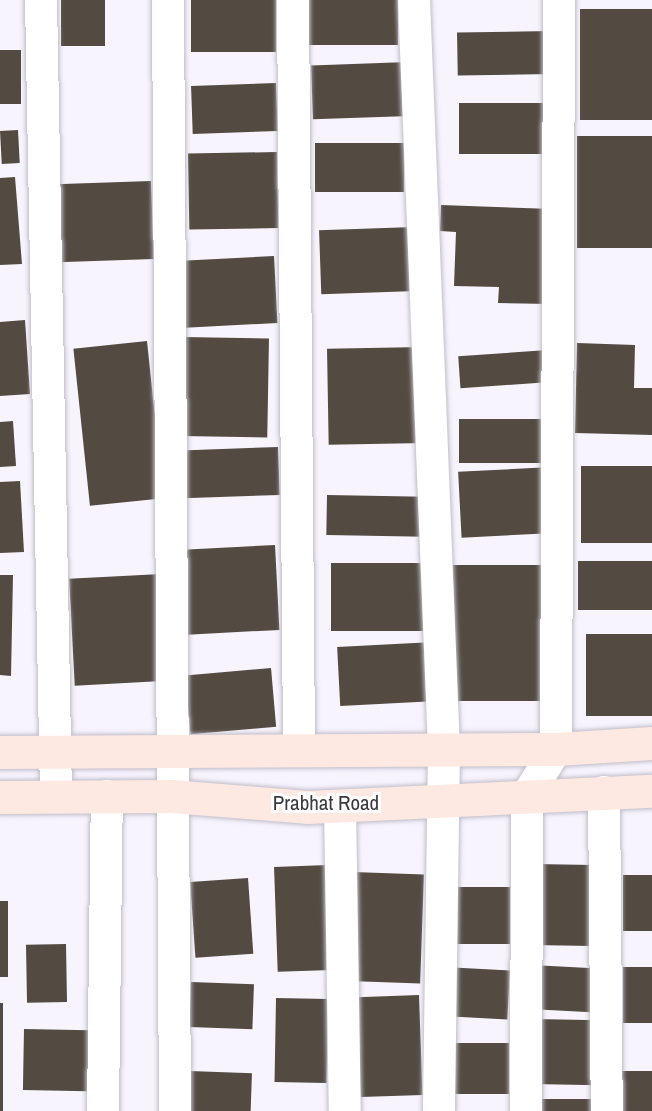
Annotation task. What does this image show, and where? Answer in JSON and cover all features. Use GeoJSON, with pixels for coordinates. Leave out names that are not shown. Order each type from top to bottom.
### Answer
{"type":"FeatureCollection","features":[{"type":"Feature","properties":{"kind":"street"},"geometry":{"type":"LineString","coordinates":[[41,0],[52,750],[56,796]]}},
{"type":"Feature","properties":{"kind":"street"},"geometry":{"type":"LineString","coordinates":[[168,0],[171,796],[175,1111]]}},
{"type":"Feature","properties":{"kind":"street"},"geometry":{"type":"LineString","coordinates":[[293,0],[299,747]]}},
{"type":"Feature","properties":{"kind":"street"},"geometry":{"type":"LineString","coordinates":[[414,0],[444,749],[440,801],[439,1111]]}},
{"type":"Feature","properties":{"kind":"street"},"geometry":{"type":"LineString","coordinates":[[526,1111],[527,796],[556,749],[559,0]]}},
{"type":"Feature","properties":{"kind":"street"},"geometry":{"type":"LineString","coordinates":[[0,752],[52,750],[172,752],[299,747],[556,749],[652,743]]}},
{"type":"Feature","properties":{"kind":"street","name":"Prabhat Road"},"geometry":{"type":"LineString","coordinates":[[0,797],[171,796],[340,806],[652,791]]}},
{"type":"Feature","properties":{"kind":"street"},"geometry":{"type":"LineString","coordinates":[[604,792],[607,1111]]}},
{"type":"Feature","properties":{"kind":"street"},"geometry":{"type":"LineString","coordinates":[[103,1111],[107,796]]}},
{"type":"Feature","properties":{"kind":"street"},"geometry":{"type":"LineString","coordinates":[[340,806],[345,1111]]}},
{"type":"Feature","properties":{"kind":"building"},"geometry":{"type":"Polygon","coordinates":[[[61,0],[105,0],[105,46],[61,46],[61,0]]]}},
{"type":"Feature","properties":{"kind":"building"},"geometry":{"type":"Polygon","coordinates":[[[191,0],[276,0],[276,52],[191,52],[191,0]]]}},
{"type":"Feature","properties":{"kind":"building"},"geometry":{"type":"Polygon","coordinates":[[[309,0],[398,0],[398,45],[309,45],[309,0]]]}},
{"type":"Feature","properties":{"kind":"building"},"geometry":{"type":"Polygon","coordinates":[[[580,9],[652,9],[652,120],[580,120],[580,9]]]}},
{"type":"Feature","properties":{"kind":"building"},"geometry":{"type":"Polygon","coordinates":[[[550,31],[551,74],[458,76],[457,33],[550,31]]]}},
{"type":"Feature","properties":{"kind":"building"},"geometry":{"type":"Polygon","coordinates":[[[0,50],[21,50],[21,104],[0,104],[0,50]]]}},
{"type":"Feature","properties":{"kind":"building"},"geometry":{"type":"Polygon","coordinates":[[[408,62],[410,116],[313,119],[311,65],[408,62]]]}},
{"type":"Feature","properties":{"kind":"building"},"geometry":{"type":"Polygon","coordinates":[[[276,83],[278,131],[193,134],[191,86],[276,83]]]}},
{"type":"Feature","properties":{"kind":"building"},"geometry":{"type":"Polygon","coordinates":[[[459,103],[551,103],[551,154],[459,154],[459,103]]]}},
{"type":"Feature","properties":{"kind":"building"},"geometry":{"type":"Polygon","coordinates":[[[18,130],[20,163],[2,164],[0,131],[18,130]]]}},
{"type":"Feature","properties":{"kind":"building"},"geometry":{"type":"Polygon","coordinates":[[[577,136],[652,136],[652,248],[577,248],[577,136]]]}},
{"type":"Feature","properties":{"kind":"building"},"geometry":{"type":"Polygon","coordinates":[[[315,143],[404,143],[404,192],[315,192],[315,143]]]}},
{"type":"Feature","properties":{"kind":"building"},"geometry":{"type":"Polygon","coordinates":[[[277,152],[278,228],[189,230],[188,154],[277,152]]]}},
{"type":"Feature","properties":{"kind":"building"},"geometry":{"type":"Polygon","coordinates":[[[15,177],[22,264],[0,265],[0,178],[15,177]]]}},
{"type":"Feature","properties":{"kind":"building"},"geometry":{"type":"Polygon","coordinates":[[[151,181],[154,259],[58,262],[55,184],[151,181]]]}},
{"type":"Feature","properties":{"kind":"building"},"geometry":{"type":"Polygon","coordinates":[[[441,205],[553,209],[551,304],[498,303],[499,287],[454,286],[456,232],[440,231],[441,205]]]}},
{"type":"Feature","properties":{"kind":"building"},"geometry":{"type":"Polygon","coordinates":[[[414,227],[416,291],[321,294],[319,230],[414,227]]]}},
{"type":"Feature","properties":{"kind":"building"},"geometry":{"type":"Polygon","coordinates":[[[274,256],[278,323],[181,328],[177,261],[274,256]]]}},
{"type":"Feature","properties":{"kind":"building"},"geometry":{"type":"Polygon","coordinates":[[[25,320],[30,394],[0,396],[0,322],[25,320]]]}},
{"type":"Feature","properties":{"kind":"building"},"geometry":{"type":"Polygon","coordinates":[[[183,337],[269,339],[267,437],[181,436],[183,337]]]}},
{"type":"Feature","properties":{"kind":"building"},"geometry":{"type":"Polygon","coordinates":[[[147,341],[164,498],[90,506],[73,349],[147,341]]]}},
{"type":"Feature","properties":{"kind":"building"},"geometry":{"type":"Polygon","coordinates":[[[577,343],[635,345],[634,388],[652,388],[652,435],[575,433],[577,343]]]}},
{"type":"Feature","properties":{"kind":"building"},"geometry":{"type":"Polygon","coordinates":[[[423,347],[425,443],[329,445],[327,349],[423,347]]]}},
{"type":"Feature","properties":{"kind":"building"},"geometry":{"type":"Polygon","coordinates":[[[548,350],[550,382],[460,388],[458,356],[548,350]]]}},
{"type":"Feature","properties":{"kind":"building"},"geometry":{"type":"Polygon","coordinates":[[[459,419],[549,419],[549,463],[459,463],[459,419]]]}},
{"type":"Feature","properties":{"kind":"building"},"geometry":{"type":"Polygon","coordinates":[[[13,421],[16,466],[0,467],[0,422],[13,421]]]}},
{"type":"Feature","properties":{"kind":"building"},"geometry":{"type":"Polygon","coordinates":[[[278,447],[280,495],[183,498],[181,450],[278,447]]]}},
{"type":"Feature","properties":{"kind":"building"},"geometry":{"type":"Polygon","coordinates":[[[581,466],[652,466],[652,543],[581,543],[581,466]]]}},
{"type":"Feature","properties":{"kind":"building"},"geometry":{"type":"Polygon","coordinates":[[[551,467],[554,533],[462,538],[458,472],[551,467]]]}},
{"type":"Feature","properties":{"kind":"building"},"geometry":{"type":"Polygon","coordinates":[[[20,481],[24,552],[0,553],[0,482],[20,481]]]}},
{"type":"Feature","properties":{"kind":"building"},"geometry":{"type":"Polygon","coordinates":[[[327,495],[425,497],[424,537],[326,535],[327,495]]]}},
{"type":"Feature","properties":{"kind":"building"},"geometry":{"type":"Polygon","coordinates":[[[275,545],[279,630],[188,635],[183,550],[275,545]]]}},
{"type":"Feature","properties":{"kind":"building"},"geometry":{"type":"Polygon","coordinates":[[[578,561],[652,561],[652,610],[578,610],[578,561]]]}},
{"type":"Feature","properties":{"kind":"building"},"geometry":{"type":"Polygon","coordinates":[[[331,563],[434,563],[434,631],[331,631],[331,563]]]}},
{"type":"Feature","properties":{"kind":"building"},"geometry":{"type":"Polygon","coordinates":[[[450,565],[542,565],[542,701],[450,701],[450,565]]]}},
{"type":"Feature","properties":{"kind":"building"},"geometry":{"type":"Polygon","coordinates":[[[161,574],[167,681],[75,686],[69,579],[161,574]]]}},
{"type":"Feature","properties":{"kind":"building"},"geometry":{"type":"Polygon","coordinates":[[[0,575],[13,575],[11,676],[0,675],[0,575]]]}},
{"type":"Feature","properties":{"kind":"building"},"geometry":{"type":"Polygon","coordinates":[[[586,634],[652,634],[652,716],[586,716],[586,634]]]}},
{"type":"Feature","properties":{"kind":"building"},"geometry":{"type":"Polygon","coordinates":[[[434,642],[437,701],[340,706],[337,647],[434,642]]]}},
{"type":"Feature","properties":{"kind":"building"},"geometry":{"type":"Polygon","coordinates":[[[271,668],[276,727],[190,734],[185,675],[271,668]]]}},
{"type":"Feature","properties":{"kind":"building"},"geometry":{"type":"Polygon","coordinates":[[[534,864],[593,865],[592,946],[533,945],[534,864]]]}},
{"type":"Feature","properties":{"kind":"building"},"geometry":{"type":"Polygon","coordinates":[[[328,865],[332,970],[278,972],[274,867],[328,865]]]}},
{"type":"Feature","properties":{"kind":"building"},"geometry":{"type":"Polygon","coordinates":[[[353,872],[424,874],[420,983],[349,981],[353,872]]]}},
{"type":"Feature","properties":{"kind":"building"},"geometry":{"type":"Polygon","coordinates":[[[623,875],[652,875],[652,931],[623,931],[623,875]]]}},
{"type":"Feature","properties":{"kind":"building"},"geometry":{"type":"Polygon","coordinates":[[[248,878],[253,954],[195,958],[190,882],[248,878]]]}},
{"type":"Feature","properties":{"kind":"building"},"geometry":{"type":"Polygon","coordinates":[[[444,887],[510,887],[510,944],[444,944],[444,887]]]}},
{"type":"Feature","properties":{"kind":"building"},"geometry":{"type":"Polygon","coordinates":[[[0,901],[8,901],[8,977],[0,977],[0,901]]]}},
{"type":"Feature","properties":{"kind":"building"},"geometry":{"type":"Polygon","coordinates":[[[66,944],[67,1002],[27,1003],[26,945],[66,944]]]}},
{"type":"Feature","properties":{"kind":"building"},"geometry":{"type":"Polygon","coordinates":[[[532,965],[598,968],[596,1012],[530,1009],[532,965]]]}},
{"type":"Feature","properties":{"kind":"building"},"geometry":{"type":"Polygon","coordinates":[[[444,967],[510,970],[507,1019],[441,1016],[444,967]]]}},
{"type":"Feature","properties":{"kind":"building"},"geometry":{"type":"Polygon","coordinates":[[[623,967],[652,967],[652,1023],[623,1023],[623,967]]]}},
{"type":"Feature","properties":{"kind":"building"},"geometry":{"type":"Polygon","coordinates":[[[191,982],[254,984],[252,1029],[189,1027],[191,982]]]}},
{"type":"Feature","properties":{"kind":"building"},"geometry":{"type":"Polygon","coordinates":[[[419,995],[422,1095],[361,1097],[357,997],[419,995]]]}},
{"type":"Feature","properties":{"kind":"building"},"geometry":{"type":"Polygon","coordinates":[[[276,998],[328,999],[327,1083],[275,1082],[276,998]]]}},
{"type":"Feature","properties":{"kind":"building"},"geometry":{"type":"Polygon","coordinates":[[[0,1003],[3,1003],[3,1111],[0,1111],[0,1003]]]}},
{"type":"Feature","properties":{"kind":"building"},"geometry":{"type":"Polygon","coordinates":[[[533,1019],[601,1020],[600,1085],[532,1084],[533,1019]]]}},
{"type":"Feature","properties":{"kind":"building"},"geometry":{"type":"Polygon","coordinates":[[[24,1029],[89,1030],[88,1091],[23,1090],[24,1029]]]}},
{"type":"Feature","properties":{"kind":"building"},"geometry":{"type":"Polygon","coordinates":[[[447,1043],[509,1043],[509,1094],[447,1094],[447,1043]]]}},
{"type":"Feature","properties":{"kind":"building"},"geometry":{"type":"Polygon","coordinates":[[[190,1071],[252,1073],[251,1111],[189,1111],[190,1071]]]}},
{"type":"Feature","properties":{"kind":"building"},"geometry":{"type":"Polygon","coordinates":[[[613,1071],[652,1071],[652,1111],[613,1111],[613,1071]]]}},
{"type":"Feature","properties":{"kind":"building"},"geometry":{"type":"Polygon","coordinates":[[[539,1099],[596,1099],[596,1111],[539,1111],[539,1099]]]}}]}
